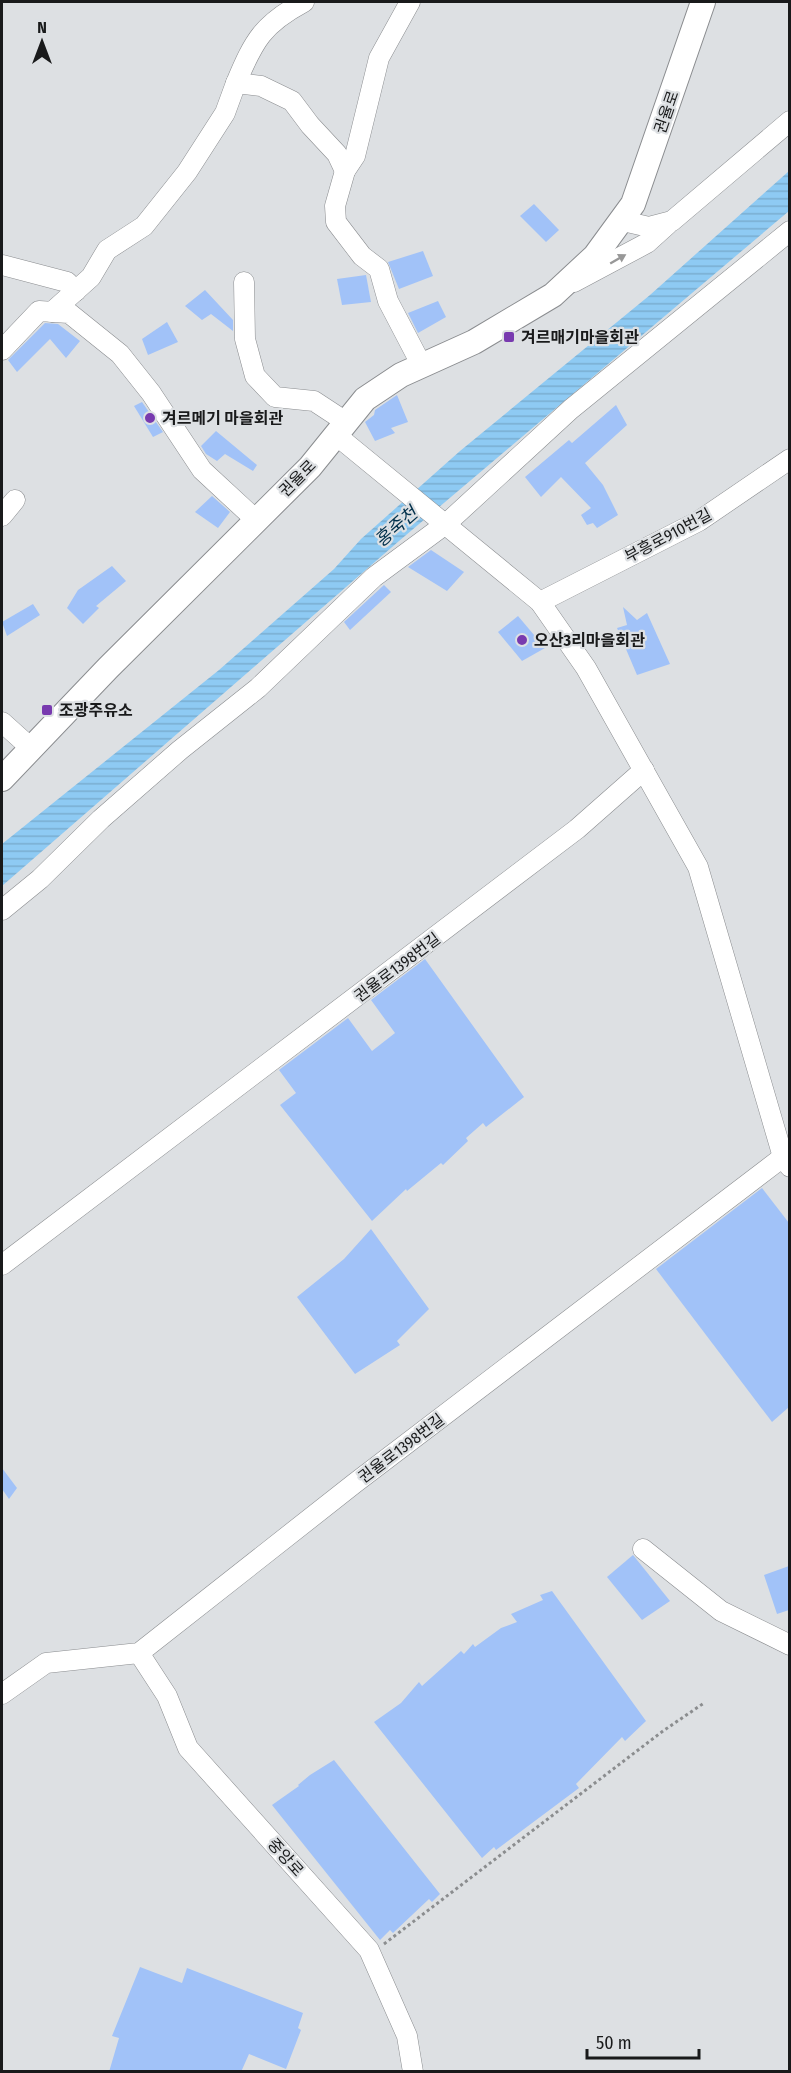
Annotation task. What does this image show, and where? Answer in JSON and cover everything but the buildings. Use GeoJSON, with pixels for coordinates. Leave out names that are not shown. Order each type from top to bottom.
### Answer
{"type":"FeatureCollection","features":[{"type":"Feature","properties":{"kind":"main road","name":"권율로"},"geometry":{"type":"LineString","coordinates":[[2,779],[108,668],[310,466],[373,392],[474,342],[566,286],[595,256],[623,221],[641,184],[703,2]]}},
{"type":"Feature","properties":{"kind":"street"},"geometry":{"type":"LineString","coordinates":[[52,312],[91,277],[107,250],[144,226],[187,172],[225,113],[236,83],[258,37],[277,16],[304,2]]}},
{"type":"Feature","properties":{"kind":"street"},"geometry":{"type":"LineString","coordinates":[[410,2],[379,58],[355,156],[345,171],[335,206],[336,222],[362,256],[379,269],[388,301],[422,366]]}},
{"type":"Feature","properties":{"kind":"street"},"geometry":{"type":"LineString","coordinates":[[236,83],[261,86],[292,101],[310,125],[338,154],[345,171]]}},
{"type":"Feature","properties":{"kind":"street"},"geometry":{"type":"LineString","coordinates":[[566,286],[647,243],[789,121]]}},
{"type":"Feature","properties":{"kind":"street"},"geometry":{"type":"LineString","coordinates":[[623,221],[649,227],[672,221]]}},
{"type":"Feature","properties":{"kind":"street"},"geometry":{"type":"LineString","coordinates":[[2,910],[40,879],[101,819],[180,750],[258,688],[374,577],[447,523],[571,409],[789,231]]}},
{"type":"Feature","properties":{"kind":"street"},"geometry":{"type":"LineString","coordinates":[[2,265],[67,282],[76,291]]}},
{"type":"Feature","properties":{"kind":"street","name":"권율로1398번길"},"geometry":{"type":"LineString","coordinates":[[139,1653],[355,1483],[786,1162],[698,867],[586,668],[540,602],[447,523],[397,483],[385,477],[314,401],[275,397],[255,376],[245,339],[244,282]]}},
{"type":"Feature","properties":{"kind":"street"},"geometry":{"type":"LineString","coordinates":[[2,350],[39,311],[69,313],[120,354],[152,393],[202,470],[255,520]]}},
{"type":"Feature","properties":{"kind":"street","name":"부흥로910번길"},"geometry":{"type":"LineString","coordinates":[[540,602],[699,520],[789,459]]}},
{"type":"Feature","properties":{"kind":"street"},"geometry":{"type":"LineString","coordinates":[[2,516],[15,500]]}},
{"type":"Feature","properties":{"kind":"street"},"geometry":{"type":"LineString","coordinates":[[2,722],[32,749]]}},
{"type":"Feature","properties":{"kind":"street","name":"권율로1398번길"},"geometry":{"type":"LineString","coordinates":[[2,1265],[549,851],[644,770]]}},
{"type":"Feature","properties":{"kind":"street"},"geometry":{"type":"LineString","coordinates":[[643,1549],[721,1611],[789,1645]]}},
{"type":"Feature","properties":{"kind":"street"},"geometry":{"type":"LineString","coordinates":[[2,1694],[46,1663],[139,1653]]}},
{"type":"Feature","properties":{"kind":"street","name":"중앙로"},"geometry":{"type":"LineString","coordinates":[[139,1653],[167,1696],[188,1748],[370,1954],[407,2036],[413,2072]]}},
{"type":"Feature","properties":{"kind":"path"},"geometry":{"type":"LineString","coordinates":[[370,1954],[663,1731],[704,1703]]}},
{"type":"Feature","properties":{"kind":"water","name":"홍죽천"},"geometry":{"type":"Polygon","coordinates":[[[789,171],[789,211],[399,541],[2,886],[2,844],[219,670],[334,569],[361,539],[460,451],[650,295],[789,171]]]}},
{"type":"Feature","properties":{"kind":"place","name":"겨르매기마을회관"},"geometry":{"type":"Point","coordinates":[509,337]}},
{"type":"Feature","properties":{"kind":"place","name":"겨르메기 마을회관"},"geometry":{"type":"Point","coordinates":[150,418]}},
{"type":"Feature","properties":{"kind":"place","name":"오산3리마을회관"},"geometry":{"type":"Point","coordinates":[522,640]}},
{"type":"Feature","properties":{"kind":"place","name":"조광주유소"},"geometry":{"type":"Point","coordinates":[47,710]}}]}
